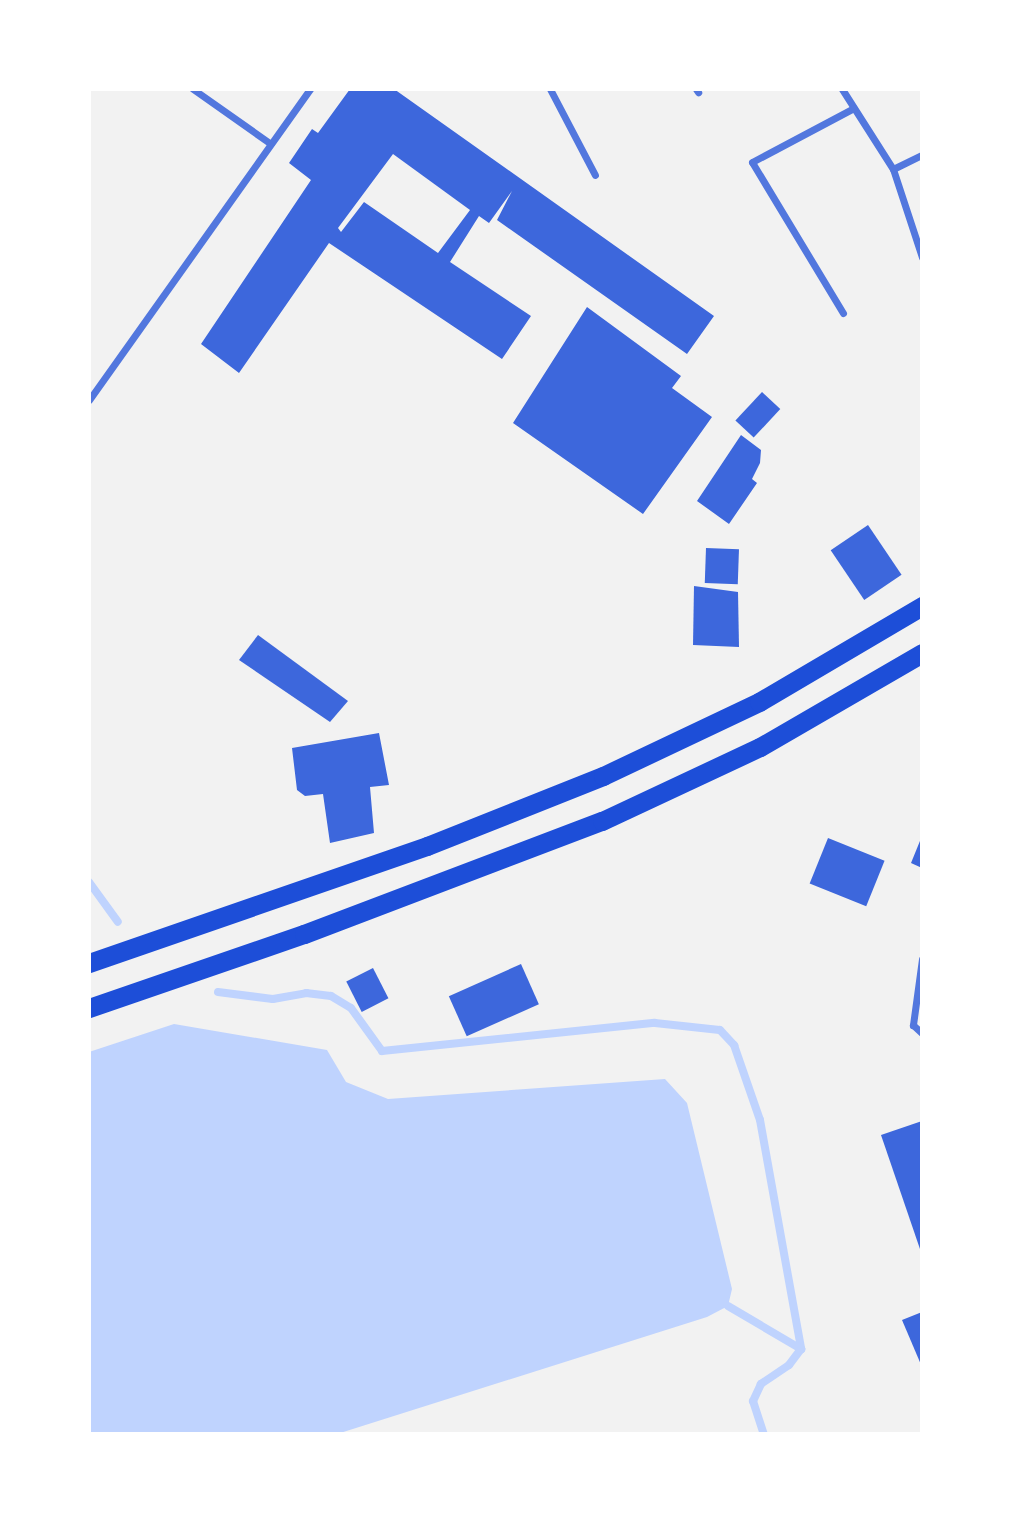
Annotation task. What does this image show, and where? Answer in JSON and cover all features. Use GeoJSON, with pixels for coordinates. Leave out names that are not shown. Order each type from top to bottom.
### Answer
{"type":"FeatureCollection","features":[{"type":"Feature","properties":{"kind":"highway"},"geometry":{"type":"LineString","coordinates":[[89,963],[427,846],[603,776],[759,702],[922,606]]}},
{"type":"Feature","properties":{"kind":"highway"},"geometry":{"type":"LineString","coordinates":[[89,1008],[317,930],[603,821],[760,747],[922,653]]}},
{"type":"Feature","properties":{"kind":"street"},"geometry":{"type":"LineString","coordinates":[[193,89],[271,144]]}},
{"type":"Feature","properties":{"kind":"street"},"geometry":{"type":"LineString","coordinates":[[89,400],[310,89]]}},
{"type":"Feature","properties":{"kind":"street"},"geometry":{"type":"LineString","coordinates":[[550,89],[595,175]]}},
{"type":"Feature","properties":{"kind":"street"},"geometry":{"type":"LineString","coordinates":[[842,89],[892,169],[922,257]]}},
{"type":"Feature","properties":{"kind":"street"},"geometry":{"type":"LineString","coordinates":[[843,313],[752,162],[854,108]]}},
{"type":"Feature","properties":{"kind":"street"},"geometry":{"type":"LineString","coordinates":[[892,169],[922,155]]}},
{"type":"Feature","properties":{"kind":"street"},"geometry":{"type":"LineString","coordinates":[[922,959],[914,1025],[922,1033]]}},
{"type":"Feature","properties":{"kind":"water"},"geometry":{"type":"Polygon","coordinates":[[[174,1024],[327,1050],[346,1082],[388,1099],[665,1079],[687,1103],[732,1289],[728,1306],[707,1317],[337,1434],[89,1434],[89,1052],[174,1024]]]}},
{"type":"Feature","properties":{"kind":"building"},"geometry":{"type":"Polygon","coordinates":[[[350,89],[394,89],[714,316],[687,354],[497,220],[512,191],[489,223],[479,216],[450,262],[531,316],[502,359],[329,243],[239,373],[201,344],[311,180],[289,163],[312,129],[318,133],[350,89]],[[393,154],[338,228],[341,232],[364,202],[438,253],[470,210],[393,154]]]}},
{"type":"Feature","properties":{"kind":"building"},"geometry":{"type":"Polygon","coordinates":[[[587,307],[681,376],[672,388],[712,417],[643,514],[513,423],[587,307]]]}},
{"type":"Feature","properties":{"kind":"building"},"geometry":{"type":"Polygon","coordinates":[[[762,392],[780,409],[754,438],[735,421],[762,392]]]}},
{"type":"Feature","properties":{"kind":"building"},"geometry":{"type":"Polygon","coordinates":[[[741,435],[761,450],[760,463],[752,479],[757,483],[729,524],[697,501],[741,435]]]}},
{"type":"Feature","properties":{"kind":"building"},"geometry":{"type":"Polygon","coordinates":[[[868,525],[902,575],[864,600],[831,550],[868,525]]]}},
{"type":"Feature","properties":{"kind":"building"},"geometry":{"type":"Polygon","coordinates":[[[706,548],[739,549],[738,584],[705,583],[706,548]]]}},
{"type":"Feature","properties":{"kind":"building"},"geometry":{"type":"Polygon","coordinates":[[[694,586],[738,592],[739,647],[693,645],[694,586]]]}},
{"type":"Feature","properties":{"kind":"building"},"geometry":{"type":"Polygon","coordinates":[[[258,635],[348,701],[330,722],[239,660],[258,635]]]}},
{"type":"Feature","properties":{"kind":"building"},"geometry":{"type":"Polygon","coordinates":[[[379,733],[389,785],[370,787],[374,833],[330,843],[323,794],[305,796],[297,790],[292,748],[379,733]]]}},
{"type":"Feature","properties":{"kind":"building"},"geometry":{"type":"Polygon","coordinates":[[[922,836],[922,868],[911,863],[922,836]]]}},
{"type":"Feature","properties":{"kind":"building"},"geometry":{"type":"Polygon","coordinates":[[[828,838],[885,861],[866,906],[810,883],[828,838]]]}},
{"type":"Feature","properties":{"kind":"building"},"geometry":{"type":"Polygon","coordinates":[[[521,964],[539,1004],[467,1036],[449,996],[521,964]]]}},
{"type":"Feature","properties":{"kind":"building"},"geometry":{"type":"Polygon","coordinates":[[[373,968],[388,998],[362,1012],[346,982],[373,968]]]}},
{"type":"Feature","properties":{"kind":"building"},"geometry":{"type":"Polygon","coordinates":[[[922,1121],[922,1252],[921,1252],[881,1135],[922,1121]]]}},
{"type":"Feature","properties":{"kind":"building"},"geometry":{"type":"Polygon","coordinates":[[[922,1312],[922,1367],[902,1320],[922,1312]]]}},
{"type":"Feature","properties":{"kind":"waterway"},"geometry":{"type":"LineString","coordinates":[[89,882],[118,922]]}},
{"type":"Feature","properties":{"kind":"waterway"},"geometry":{"type":"LineString","coordinates":[[218,992],[273,999],[306,993],[331,996],[351,1008],[382,1051],[655,1023],[720,1030],[734,1045],[760,1120],[801,1349]]}},
{"type":"Feature","properties":{"kind":"waterway"},"geometry":{"type":"LineString","coordinates":[[728,1306],[801,1349],[789,1365],[761,1384],[753,1401],[764,1434]]}}]}
